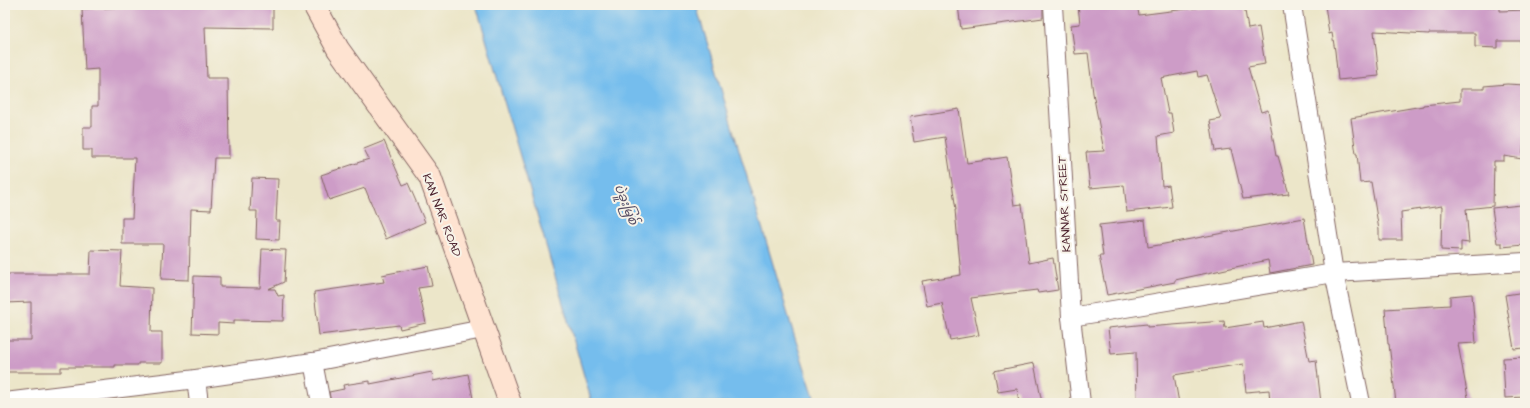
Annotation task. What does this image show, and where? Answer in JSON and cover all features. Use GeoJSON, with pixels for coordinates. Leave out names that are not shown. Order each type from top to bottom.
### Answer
{"type":"FeatureCollection","features":[{"type":"Feature","properties":{"kind":"street","name":"KAN NAR ROAD"},"geometry":{"type":"LineString","coordinates":[[314,5],[338,49],[430,177],[510,403]]}},
{"type":"Feature","properties":{"kind":"street","name":"KANNAR STREET"},"geometry":{"type":"LineString","coordinates":[[1053,5],[1071,317],[1081,403]]}},
{"type":"Feature","properties":{"kind":"street"},"geometry":{"type":"LineString","coordinates":[[1292,5],[1334,273],[1361,403]]}},
{"type":"Feature","properties":{"kind":"street"},"geometry":{"type":"LineString","coordinates":[[1071,317],[1334,273],[1525,262]]}},
{"type":"Feature","properties":{"kind":"street"},"geometry":{"type":"LineString","coordinates":[[5,402],[196,379],[313,362],[483,329]]}},
{"type":"Feature","properties":{"kind":"street"},"geometry":{"type":"LineString","coordinates":[[313,362],[321,403]]}},
{"type":"Feature","properties":{"kind":"street"},"geometry":{"type":"LineString","coordinates":[[196,379],[199,403]]}},
{"type":"Feature","properties":{"kind":"water","name":"ပဲခူးမြစ်"},"geometry":{"type":"Polygon","coordinates":[[[476,5],[696,5],[794,335],[816,403],[592,403],[476,5]]]}},
{"type":"Feature","properties":{"kind":"building"},"geometry":{"type":"Polygon","coordinates":[[[178,5],[273,5],[273,28],[205,27],[207,78],[228,78],[229,158],[214,158],[211,210],[191,209],[189,280],[161,279],[163,244],[122,244],[122,218],[132,218],[135,158],[92,158],[92,150],[83,150],[83,127],[92,127],[92,106],[98,106],[98,69],[85,70],[82,9],[178,5]]]}},
{"type":"Feature","properties":{"kind":"building"},"geometry":{"type":"Polygon","coordinates":[[[958,5],[1043,5],[1043,18],[961,29],[958,5]]]}},
{"type":"Feature","properties":{"kind":"building"},"geometry":{"type":"Polygon","coordinates":[[[1078,5],[1137,5],[1139,15],[1218,5],[1244,5],[1248,29],[1259,27],[1265,64],[1248,67],[1261,112],[1268,110],[1276,156],[1278,156],[1289,194],[1243,199],[1231,149],[1215,151],[1210,121],[1221,119],[1207,75],[1198,77],[1197,71],[1161,78],[1168,113],[1171,113],[1174,133],[1158,136],[1162,186],[1169,185],[1172,207],[1127,212],[1124,185],[1090,188],[1086,152],[1104,151],[1093,93],[1088,53],[1075,54],[1071,25],[1080,24],[1078,5]]]}},
{"type":"Feature","properties":{"kind":"building"},"geometry":{"type":"Polygon","coordinates":[[[1325,5],[1466,5],[1500,7],[1500,11],[1525,10],[1525,41],[1498,41],[1498,48],[1475,47],[1475,33],[1429,34],[1374,31],[1379,76],[1338,80],[1332,33],[1329,34],[1325,5]]]}},
{"type":"Feature","properties":{"kind":"building"},"geometry":{"type":"Polygon","coordinates":[[[1507,84],[1525,85],[1525,131],[1522,159],[1504,156],[1504,161],[1494,161],[1493,206],[1466,209],[1469,243],[1461,242],[1461,251],[1441,250],[1442,206],[1401,212],[1402,240],[1379,240],[1379,230],[1371,182],[1360,183],[1351,118],[1423,105],[1460,101],[1460,89],[1484,89],[1484,86],[1507,84]]]}},
{"type":"Feature","properties":{"kind":"building"},"geometry":{"type":"Polygon","coordinates":[[[959,109],[967,163],[1007,157],[1014,205],[1022,204],[1029,263],[1053,258],[1058,290],[1038,293],[1037,290],[971,298],[979,335],[950,340],[942,303],[927,306],[922,281],[961,275],[956,210],[945,137],[914,142],[910,117],[959,109]]]}},
{"type":"Feature","properties":{"kind":"building"},"geometry":{"type":"Polygon","coordinates":[[[384,141],[403,185],[408,183],[425,222],[386,239],[365,188],[329,200],[321,175],[369,159],[364,149],[384,141]]]}},
{"type":"Feature","properties":{"kind":"building"},"geometry":{"type":"Polygon","coordinates":[[[252,178],[278,179],[276,221],[280,221],[279,240],[256,239],[257,211],[250,211],[252,178]]]}},
{"type":"Feature","properties":{"kind":"building"},"geometry":{"type":"Polygon","coordinates":[[[1521,205],[1524,245],[1502,247],[1502,243],[1497,243],[1492,208],[1521,205]]]}},
{"type":"Feature","properties":{"kind":"building"},"geometry":{"type":"Polygon","coordinates":[[[1304,218],[1312,265],[1270,273],[1268,260],[1175,280],[1175,282],[1107,295],[1099,256],[1103,256],[1099,225],[1145,220],[1148,247],[1304,218]]]}},
{"type":"Feature","properties":{"kind":"building"},"geometry":{"type":"Polygon","coordinates":[[[262,249],[286,250],[284,282],[268,289],[275,289],[278,296],[284,295],[283,321],[234,320],[234,324],[218,323],[218,334],[192,333],[194,276],[220,277],[220,287],[260,288],[262,249]]]}},
{"type":"Feature","properties":{"kind":"building"},"geometry":{"type":"Polygon","coordinates":[[[91,250],[122,251],[120,286],[152,288],[151,332],[162,332],[162,363],[138,363],[138,365],[115,365],[115,367],[61,367],[61,372],[5,372],[5,340],[31,340],[31,302],[5,303],[5,274],[90,274],[91,250]]]}},
{"type":"Feature","properties":{"kind":"building"},"geometry":{"type":"Polygon","coordinates":[[[428,266],[432,286],[418,288],[426,323],[400,329],[399,325],[319,335],[314,292],[384,282],[382,275],[428,266]]]}},
{"type":"Feature","properties":{"kind":"building"},"geometry":{"type":"Polygon","coordinates":[[[1525,292],[1525,348],[1514,349],[1505,295],[1525,292]]]}},
{"type":"Feature","properties":{"kind":"building"},"geometry":{"type":"Polygon","coordinates":[[[1472,294],[1476,343],[1458,344],[1469,403],[1396,403],[1385,309],[1450,305],[1450,296],[1472,294]]]}},
{"type":"Feature","properties":{"kind":"building"},"geometry":{"type":"Polygon","coordinates":[[[1224,321],[1225,328],[1263,322],[1264,328],[1301,321],[1309,361],[1316,360],[1321,403],[1270,403],[1269,390],[1246,392],[1243,364],[1174,375],[1179,403],[1137,403],[1136,352],[1111,354],[1108,328],[1147,324],[1147,327],[1224,321]]]}},
{"type":"Feature","properties":{"kind":"building"},"geometry":{"type":"Polygon","coordinates":[[[1525,357],[1525,397],[1505,398],[1503,358],[1525,357]]]}},
{"type":"Feature","properties":{"kind":"building"},"geometry":{"type":"Polygon","coordinates":[[[1034,363],[1042,403],[1019,403],[1017,389],[998,392],[994,371],[1034,363]]]}},
{"type":"Feature","properties":{"kind":"building"},"geometry":{"type":"Polygon","coordinates":[[[432,372],[433,381],[468,374],[474,403],[331,403],[329,392],[344,389],[343,385],[370,381],[370,384],[432,372]]]}}]}
